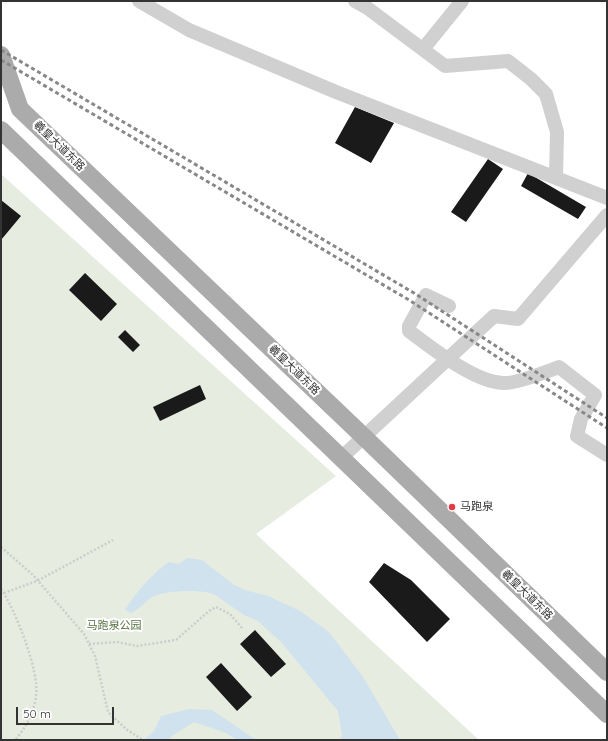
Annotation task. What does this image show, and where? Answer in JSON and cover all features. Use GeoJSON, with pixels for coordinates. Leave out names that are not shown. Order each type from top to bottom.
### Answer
{"type":"FeatureCollection","features":[{"type":"Feature","properties":{"kind":"main road","name":"羲皇大道东路"},"geometry":{"type":"LineString","coordinates":[[1,55],[20,109],[364,437],[607,672]]}},
{"type":"Feature","properties":{"kind":"main road"},"geometry":{"type":"LineString","coordinates":[[20,109],[1,129],[607,714]]}},
{"type":"Feature","properties":{"kind":"street"},"geometry":{"type":"LineString","coordinates":[[140,1],[189,30],[336,92],[607,198]]}},
{"type":"Feature","properties":{"kind":"street"},"geometry":{"type":"LineString","coordinates":[[355,1],[445,66],[508,61],[531,79],[546,94],[557,132],[556,178]]}},
{"type":"Feature","properties":{"kind":"street"},"geometry":{"type":"LineString","coordinates":[[423,49],[462,1]]}},
{"type":"Feature","properties":{"kind":"street"},"geometry":{"type":"LineString","coordinates":[[342,457],[494,316],[518,318],[607,215]]}},
{"type":"Feature","properties":{"kind":"street"},"geometry":{"type":"LineString","coordinates":[[449,306],[426,295],[409,326],[409,331],[448,359],[485,380],[504,384],[559,367],[595,395],[581,419],[577,436],[607,456]]}},
{"type":"Feature","properties":{"kind":"path"},"geometry":{"type":"LineString","coordinates":[[4,593],[37,581],[113,540]]}},
{"type":"Feature","properties":{"kind":"path"},"geometry":{"type":"LineString","coordinates":[[1,547],[37,581],[84,634],[95,656],[108,712],[136,736],[143,740]]}},
{"type":"Feature","properties":{"kind":"path"},"geometry":{"type":"LineString","coordinates":[[1,589],[8,599],[32,662],[36,696],[26,728],[15,740]]}},
{"type":"Feature","properties":{"kind":"path"},"geometry":{"type":"LineString","coordinates":[[89,644],[117,642],[137,646],[176,640],[209,611],[216,607],[230,614],[242,628]]}},
{"type":"Feature","properties":{"kind":"green space","name":"马跑泉公园"},"geometry":{"type":"Polygon","coordinates":[[[1,174],[336,476],[256,534],[479,740],[1,740],[1,174]]]}},
{"type":"Feature","properties":{"kind":"water"},"geometry":{"type":"Polygon","coordinates":[[[187,558],[202,560],[234,585],[245,590],[268,596],[300,611],[329,632],[363,677],[400,740],[339,740],[342,735],[338,711],[282,643],[258,621],[244,615],[214,594],[201,591],[165,593],[152,597],[132,613],[125,610],[134,596],[156,572],[169,562],[179,564],[187,558]]]}},
{"type":"Feature","properties":{"kind":"water"},"geometry":{"type":"Polygon","coordinates":[[[189,709],[212,710],[256,740],[238,740],[226,733],[194,722],[172,736],[169,740],[144,740],[154,731],[161,716],[189,709]]]}},
{"type":"Feature","properties":{"kind":"building"},"geometry":{"type":"Polygon","coordinates":[[[355,107],[394,123],[371,163],[335,143],[355,107]]]}},
{"type":"Feature","properties":{"kind":"building"},"geometry":{"type":"Polygon","coordinates":[[[488,159],[503,169],[466,222],[451,212],[488,159]]]}},
{"type":"Feature","properties":{"kind":"building"},"geometry":{"type":"Polygon","coordinates":[[[528,173],[586,207],[578,219],[521,186],[528,173]]]}},
{"type":"Feature","properties":{"kind":"building"},"geometry":{"type":"Polygon","coordinates":[[[1,200],[21,216],[1,240],[1,200]]]}},
{"type":"Feature","properties":{"kind":"building"},"geometry":{"type":"Polygon","coordinates":[[[85,273],[117,304],[101,321],[69,290],[85,273]]]}},
{"type":"Feature","properties":{"kind":"building"},"geometry":{"type":"Polygon","coordinates":[[[125,330],[140,345],[133,352],[118,337],[125,330]]]}},
{"type":"Feature","properties":{"kind":"building"},"geometry":{"type":"Polygon","coordinates":[[[200,385],[206,399],[160,421],[153,407],[200,385]]]}},
{"type":"Feature","properties":{"kind":"building"},"geometry":{"type":"Polygon","coordinates":[[[384,563],[411,580],[450,619],[427,642],[369,582],[384,563]]]}},
{"type":"Feature","properties":{"kind":"building"},"geometry":{"type":"Polygon","coordinates":[[[255,630],[286,664],[271,677],[240,644],[255,630]]]}},
{"type":"Feature","properties":{"kind":"building"},"geometry":{"type":"Polygon","coordinates":[[[221,663],[252,697],[237,711],[206,677],[221,663]]]}},
{"type":"Feature","properties":{"kind":"railway"},"geometry":{"type":"LineString","coordinates":[[1,50],[414,293],[607,418]]}},
{"type":"Feature","properties":{"kind":"railway"},"geometry":{"type":"LineString","coordinates":[[1,60],[409,300],[607,428]]}},
{"type":"Feature","properties":{"kind":"place","name":"马跑泉"},"geometry":{"type":"Point","coordinates":[452,507]}}]}
